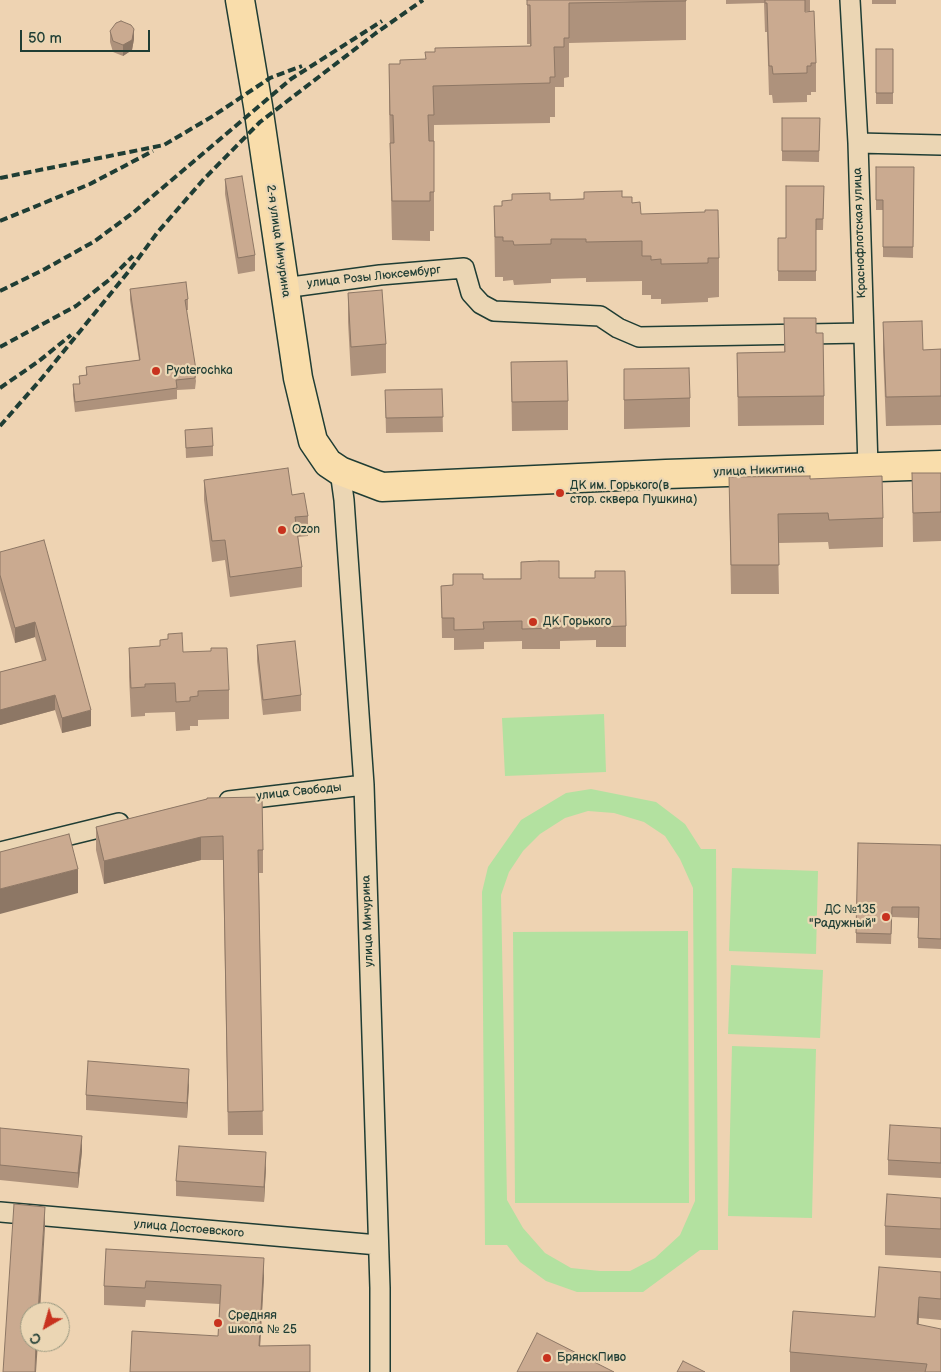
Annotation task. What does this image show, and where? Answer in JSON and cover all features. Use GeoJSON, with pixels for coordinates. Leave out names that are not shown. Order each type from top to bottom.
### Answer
{"type":"FeatureCollection","features":[{"type":"Feature","properties":{"kind":"main road","name":"2-я улица Мичурина"},"geometry":{"type":"LineString","coordinates":[[240,0],[258,106],[298,378],[313,441],[328,463],[340,471]]}},
{"type":"Feature","properties":{"kind":"main road","name":"улица Никитина"},"geometry":{"type":"LineString","coordinates":[[340,471],[382,487],[941,465]]}},
{"type":"Feature","properties":{"kind":"street","name":"Краснофлотская улица"},"geometry":{"type":"LineString","coordinates":[[850,0],[858,142],[868,467]]}},
{"type":"Feature","properties":{"kind":"street"},"geometry":{"type":"LineString","coordinates":[[858,142],[941,145]]}},
{"type":"Feature","properties":{"kind":"street","name":"улица Розы Люксембург"},"geometry":{"type":"LineString","coordinates":[[284,288],[380,275],[464,268],[471,293],[480,304],[494,311],[600,316],[618,328],[639,337],[863,333]]}},
{"type":"Feature","properties":{"kind":"street","name":"улица Мичурина"},"geometry":{"type":"LineString","coordinates":[[340,471],[344,500],[364,785],[380,1372]]}},
{"type":"Feature","properties":{"kind":"street","name":"улица Свободы"},"geometry":{"type":"LineString","coordinates":[[210,804],[254,797],[364,785]]}},
{"type":"Feature","properties":{"kind":"street"},"geometry":{"type":"LineString","coordinates":[[0,852],[135,819]]}},
{"type":"Feature","properties":{"kind":"street","name":"улица Достоевского"},"geometry":{"type":"LineString","coordinates":[[0,1212],[378,1245]]}},
{"type":"Feature","properties":{"kind":"green space"},"geometry":{"type":"Polygon","coordinates":[[[604,714],[606,772],[505,776],[502,718],[604,714]]]}},
{"type":"Feature","properties":{"kind":"green space"},"geometry":{"type":"Polygon","coordinates":[[[591,789],[656,802],[685,824],[701,849],[716,849],[718,1250],[700,1250],[643,1292],[577,1292],[546,1281],[520,1262],[507,1245],[485,1245],[482,892],[488,867],[521,820],[566,793],[591,789]],[[588,811],[565,818],[540,834],[523,851],[509,872],[501,895],[507,1200],[523,1228],[545,1253],[571,1268],[600,1271],[630,1271],[655,1258],[680,1235],[695,1201],[693,888],[680,859],[665,836],[644,822],[614,813],[588,811]]]}},
{"type":"Feature","properties":{"kind":"green space"},"geometry":{"type":"Polygon","coordinates":[[[732,868],[818,871],[816,954],[729,951],[732,868]]]}},
{"type":"Feature","properties":{"kind":"green space"},"geometry":{"type":"Polygon","coordinates":[[[688,931],[689,1203],[515,1203],[513,932],[688,931]]]}},
{"type":"Feature","properties":{"kind":"green space"},"geometry":{"type":"Polygon","coordinates":[[[731,965],[823,970],[820,1038],[728,1034],[731,965]]]}},
{"type":"Feature","properties":{"kind":"green space"},"geometry":{"type":"Polygon","coordinates":[[[732,1046],[816,1049],[812,1218],[728,1216],[732,1046]]]}},
{"type":"Feature","properties":{"kind":"building"},"geometry":{"type":"Polygon","coordinates":[[[527,0],[686,1],[569,3],[569,38],[564,38],[564,47],[554,47],[555,77],[550,77],[550,83],[433,86],[434,115],[428,115],[429,141],[434,141],[434,192],[430,192],[430,201],[392,201],[390,143],[394,143],[393,115],[390,115],[389,64],[400,64],[400,60],[426,59],[425,52],[435,52],[435,48],[531,46],[530,5],[527,5],[527,0]]]}},
{"type":"Feature","properties":{"kind":"building"},"geometry":{"type":"Polygon","coordinates":[[[765,0],[805,0],[805,12],[814,11],[816,63],[811,63],[811,66],[807,66],[807,73],[773,74],[772,66],[769,66],[767,3],[765,3],[765,0]]]}},
{"type":"Feature","properties":{"kind":"building"},"geometry":{"type":"Polygon","coordinates":[[[121,21],[131,25],[134,29],[132,40],[123,45],[113,41],[110,31],[116,23],[121,21]]]}},
{"type":"Feature","properties":{"kind":"building"},"geometry":{"type":"Polygon","coordinates":[[[876,49],[893,49],[893,93],[876,93],[876,49]]]}},
{"type":"Feature","properties":{"kind":"building"},"geometry":{"type":"Polygon","coordinates":[[[782,118],[820,118],[819,151],[782,151],[782,118]]]}},
{"type":"Feature","properties":{"kind":"building"},"geometry":{"type":"Polygon","coordinates":[[[876,167],[914,167],[913,247],[883,247],[883,200],[876,200],[876,167]]]}},
{"type":"Feature","properties":{"kind":"building"},"geometry":{"type":"Polygon","coordinates":[[[242,176],[255,255],[238,258],[225,179],[242,176]]]}},
{"type":"Feature","properties":{"kind":"building"},"geometry":{"type":"Polygon","coordinates":[[[786,186],[824,186],[823,219],[816,219],[816,271],[778,271],[778,238],[786,238],[786,186]]]}},
{"type":"Feature","properties":{"kind":"building"},"geometry":{"type":"Polygon","coordinates":[[[622,191],[622,197],[632,197],[632,203],[640,202],[641,214],[718,210],[719,258],[708,258],[708,263],[661,264],[661,259],[651,260],[651,256],[642,256],[642,241],[586,242],[586,239],[551,239],[551,244],[514,245],[513,241],[503,241],[503,237],[495,237],[494,206],[502,206],[502,201],[512,200],[512,194],[550,193],[550,200],[584,199],[584,192],[622,191]]]}},
{"type":"Feature","properties":{"kind":"building"},"geometry":{"type":"Polygon","coordinates":[[[186,282],[188,299],[185,300],[196,370],[195,378],[176,380],[177,388],[75,402],[73,384],[80,384],[79,376],[87,375],[86,367],[140,360],[130,289],[186,282]]]}},
{"type":"Feature","properties":{"kind":"building"},"geometry":{"type":"Polygon","coordinates":[[[382,290],[386,344],[351,347],[348,293],[382,290]]]}},
{"type":"Feature","properties":{"kind":"building"},"geometry":{"type":"Polygon","coordinates":[[[784,318],[816,318],[816,333],[823,333],[824,396],[738,397],[737,353],[785,352],[784,318]]]}},
{"type":"Feature","properties":{"kind":"building"},"geometry":{"type":"Polygon","coordinates":[[[922,321],[923,350],[941,349],[941,396],[886,397],[883,322],[922,321]]]}},
{"type":"Feature","properties":{"kind":"building"},"geometry":{"type":"Polygon","coordinates":[[[567,361],[568,401],[512,402],[511,362],[567,361]]]}},
{"type":"Feature","properties":{"kind":"building"},"geometry":{"type":"Polygon","coordinates":[[[689,368],[690,398],[624,400],[624,369],[689,368]]]}},
{"type":"Feature","properties":{"kind":"building"},"geometry":{"type":"Polygon","coordinates":[[[442,389],[443,417],[386,418],[385,390],[442,389]]]}},
{"type":"Feature","properties":{"kind":"building"},"geometry":{"type":"Polygon","coordinates":[[[212,428],[213,446],[186,448],[185,430],[212,428]]]}},
{"type":"Feature","properties":{"kind":"building"},"geometry":{"type":"Polygon","coordinates":[[[288,468],[292,495],[304,493],[308,516],[295,517],[302,567],[230,577],[225,540],[212,541],[204,480],[288,468]]]}},
{"type":"Feature","properties":{"kind":"building"},"geometry":{"type":"Polygon","coordinates":[[[912,473],[941,473],[941,512],[913,513],[912,473]]]}},
{"type":"Feature","properties":{"kind":"building"},"geometry":{"type":"Polygon","coordinates":[[[810,476],[810,479],[882,476],[883,518],[829,520],[828,513],[778,514],[779,565],[731,565],[729,477],[810,476]]]}},
{"type":"Feature","properties":{"kind":"building"},"geometry":{"type":"Polygon","coordinates":[[[44,540],[91,710],[62,718],[55,695],[0,710],[0,672],[46,660],[35,622],[15,628],[0,575],[0,552],[44,540]]]}},
{"type":"Feature","properties":{"kind":"building","name":"ДК Горького"},"geometry":{"type":"Polygon","coordinates":[[[559,561],[559,578],[595,578],[595,571],[625,571],[626,626],[596,627],[596,620],[560,621],[560,628],[522,629],[522,621],[483,622],[484,629],[454,630],[454,618],[442,618],[441,586],[453,585],[453,574],[483,574],[483,579],[521,579],[521,562],[559,561]]]}},
{"type":"Feature","properties":{"kind":"building"},"geometry":{"type":"Polygon","coordinates":[[[182,633],[183,652],[211,651],[211,648],[227,648],[229,690],[198,691],[198,696],[190,697],[190,701],[176,702],[175,683],[145,684],[145,687],[131,688],[129,648],[160,646],[160,640],[168,639],[168,634],[182,633]]]}},
{"type":"Feature","properties":{"kind":"building"},"geometry":{"type":"Polygon","coordinates":[[[295,641],[301,695],[263,700],[257,645],[295,641]]]}},
{"type":"Feature","properties":{"kind":"building"},"geometry":{"type":"Polygon","coordinates":[[[262,797],[263,850],[258,850],[263,1111],[228,1112],[223,836],[201,837],[104,861],[96,827],[207,798],[262,797]]]}},
{"type":"Feature","properties":{"kind":"building"},"geometry":{"type":"Polygon","coordinates":[[[69,834],[78,869],[0,889],[0,852],[69,834]]]}},
{"type":"Feature","properties":{"kind":"building"},"geometry":{"type":"Polygon","coordinates":[[[858,843],[941,845],[941,939],[918,938],[919,907],[892,907],[891,934],[856,933],[858,843]]]}},
{"type":"Feature","properties":{"kind":"building"},"geometry":{"type":"Polygon","coordinates":[[[88,1061],[189,1069],[187,1103],[86,1095],[88,1061]]]}},
{"type":"Feature","properties":{"kind":"building"},"geometry":{"type":"Polygon","coordinates":[[[890,1125],[941,1128],[941,1163],[888,1160],[890,1125]]]}},
{"type":"Feature","properties":{"kind":"building"},"geometry":{"type":"Polygon","coordinates":[[[0,1128],[82,1136],[78,1173],[0,1165],[0,1128]]]}},
{"type":"Feature","properties":{"kind":"building"},"geometry":{"type":"Polygon","coordinates":[[[179,1146],[266,1152],[264,1187],[176,1181],[179,1146]]]}},
{"type":"Feature","properties":{"kind":"building"},"geometry":{"type":"Polygon","coordinates":[[[887,1194],[941,1198],[941,1229],[885,1226],[887,1194]]]}},
{"type":"Feature","properties":{"kind":"building"},"geometry":{"type":"Polygon","coordinates":[[[14,1204],[45,1207],[39,1302],[20,1302],[20,1352],[36,1352],[35,1372],[3,1372],[14,1204]]]}},
{"type":"Feature","properties":{"kind":"building"},"geometry":{"type":"Polygon","coordinates":[[[106,1249],[264,1258],[259,1346],[310,1345],[310,1372],[130,1372],[132,1331],[218,1336],[221,1285],[146,1281],[145,1288],[104,1286],[106,1249]]]}},
{"type":"Feature","properties":{"kind":"building"},"geometry":{"type":"Polygon","coordinates":[[[879,1267],[941,1272],[941,1299],[919,1297],[917,1324],[941,1329],[941,1372],[925,1372],[927,1364],[790,1352],[793,1311],[875,1317],[879,1267]]]}},
{"type":"Feature","properties":{"kind":"building"},"geometry":{"type":"Polygon","coordinates":[[[537,1333],[614,1372],[517,1372],[537,1333]]]}},
{"type":"Feature","properties":{"kind":"building"},"geometry":{"type":"Polygon","coordinates":[[[683,1361],[705,1372],[677,1372],[683,1361]]]}},
{"type":"Feature","properties":{"kind":"railway"},"geometry":{"type":"LineString","coordinates":[[0,426],[42,378],[129,271],[157,233],[203,180],[260,122],[376,33],[423,0]]}},
{"type":"Feature","properties":{"kind":"railway"},"geometry":{"type":"LineString","coordinates":[[0,291],[95,241],[134,212],[291,79],[382,21]]}},
{"type":"Feature","properties":{"kind":"railway"},"geometry":{"type":"LineString","coordinates":[[0,178],[164,145],[213,116],[270,78],[302,66]]}},
{"type":"Feature","properties":{"kind":"railway"},"geometry":{"type":"LineString","coordinates":[[0,221],[90,184],[153,151]]}},
{"type":"Feature","properties":{"kind":"railway"},"geometry":{"type":"LineString","coordinates":[[0,347],[76,306],[109,280],[133,256]]}},
{"type":"Feature","properties":{"kind":"railway"},"geometry":{"type":"LineString","coordinates":[[0,388],[39,361],[71,335]]}},
{"type":"Feature","properties":{"kind":"place","name":"Pyaterochka"},"geometry":{"type":"Point","coordinates":[156,371]}},
{"type":"Feature","properties":{"kind":"place","name":"ДК им. Горького(в стор. сквера Пушкина)"},"geometry":{"type":"Point","coordinates":[560,493]}},
{"type":"Feature","properties":{"kind":"place","name":"Ozon"},"geometry":{"type":"Point","coordinates":[282,530]}},
{"type":"Feature","properties":{"kind":"place","name":"ДК Горького"},"geometry":{"type":"Point","coordinates":[533,622]}},
{"type":"Feature","properties":{"kind":"place","name":"ДС №135 \"Радужный\""},"geometry":{"type":"Point","coordinates":[886,917]}},
{"type":"Feature","properties":{"kind":"place","name":"Средняя школа № 25"},"geometry":{"type":"Point","coordinates":[218,1323]}},
{"type":"Feature","properties":{"kind":"place","name":"БрянскПиво"},"geometry":{"type":"Point","coordinates":[547,1358]}}]}
